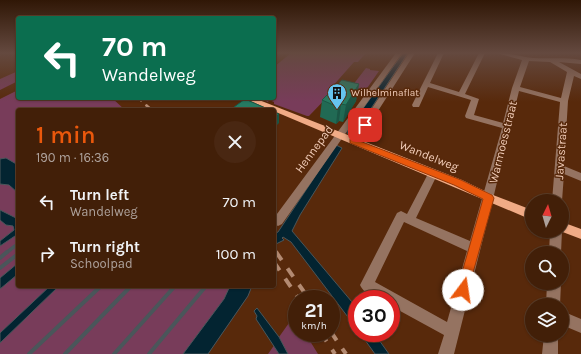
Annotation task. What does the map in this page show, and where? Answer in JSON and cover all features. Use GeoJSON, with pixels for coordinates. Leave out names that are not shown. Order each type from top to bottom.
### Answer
{"type":"FeatureCollection","features":[{"type":"Feature","properties":{"kind":"main road","name":"Wandelweg"},"geometry":{"type":"LineString","coordinates":[[252,100],[272,108]]}},
{"type":"Feature","properties":{"kind":"main road","name":"Wandelweg"},"geometry":{"type":"LineString","coordinates":[[276,110],[433,173],[525,212]]}},
{"type":"Feature","properties":{"kind":"main road"},"geometry":{"type":"LineString","coordinates":[[569,230],[581,234]]}},
{"type":"Feature","properties":{"kind":"street","name":"Hennepad"},"geometry":{"type":"LineString","coordinates":[[278,221],[345,138],[389,70]]}},
{"type":"Feature","properties":{"kind":"street"},"geometry":{"type":"LineString","coordinates":[[345,138],[359,134],[401,70]]}},
{"type":"Feature","properties":{"kind":"street"},"geometry":{"type":"LineString","coordinates":[[416,105],[433,70]]}},
{"type":"Feature","properties":{"kind":"street"},"geometry":{"type":"LineString","coordinates":[[461,95],[474,70]]}},
{"type":"Feature","properties":{"kind":"street","name":"Warmoesstraat"},"geometry":{"type":"LineString","coordinates":[[446,354],[489,198],[516,88],[522,70]]}},
{"type":"Feature","properties":{"kind":"street"},"geometry":{"type":"LineString","coordinates":[[567,70],[581,77]]}},
{"type":"Feature","properties":{"kind":"street","name":"Javastraat"},"geometry":{"type":"LineString","coordinates":[[558,194],[564,101],[571,72]]}},
{"type":"Feature","properties":{"kind":"street"},"geometry":{"type":"LineString","coordinates":[[425,84],[475,99],[469,116],[506,127]]}},
{"type":"Feature","properties":{"kind":"street"},"geometry":{"type":"LineString","coordinates":[[516,88],[564,101]]}},
{"type":"Feature","properties":{"kind":"street"},"geometry":{"type":"LineString","coordinates":[[560,169],[581,177]]}},
{"type":"Feature","properties":{"kind":"street"},"geometry":{"type":"LineString","coordinates":[[410,219],[433,173]]}},
{"type":"Feature","properties":{"kind":"street"},"geometry":{"type":"LineString","coordinates":[[452,332],[367,285],[401,216],[474,248]]}},
{"type":"Feature","properties":{"kind":"street"},"geometry":{"type":"LineString","coordinates":[[569,321],[581,326]]}},
{"type":"Feature","properties":{"kind":"street"},"geometry":{"type":"LineString","coordinates":[[550,354],[551,342]]}},
{"type":"Feature","properties":{"kind":"shaded area"},"geometry":{"type":"Polygon","coordinates":[[[276,70],[347,70],[331,88],[335,89],[309,116],[274,104],[274,102],[269,100],[276,100],[276,70]]]}},
{"type":"Feature","properties":{"kind":"shaded area"},"geometry":{"type":"Polygon","coordinates":[[[365,70],[379,71],[363,94],[354,89],[349,90],[365,70]]]}},
{"type":"Feature","properties":{"kind":"shaded area"},"geometry":{"type":"Polygon","coordinates":[[[16,72],[16,82],[0,90],[0,79],[16,72]]]}},
{"type":"Feature","properties":{"kind":"shaded area"},"geometry":{"type":"Polygon","coordinates":[[[16,91],[16,100],[114,100],[123,108],[16,108],[16,288],[251,288],[248,296],[208,354],[0,354],[0,99],[16,91]]]}},
{"type":"Feature","properties":{"kind":"shaded area"},"geometry":{"type":"Polygon","coordinates":[[[288,324],[288,342],[311,342],[318,354],[268,354],[275,344],[281,341],[279,337],[288,324]]]}},
{"type":"Feature","properties":{"kind":"water"},"geometry":{"type":"Polygon","coordinates":[[[391,70],[397,70],[356,131],[351,135],[347,133],[349,128],[391,70]]]}},
{"type":"Feature","properties":{"kind":"water"},"geometry":{"type":"Polygon","coordinates":[[[336,145],[342,148],[300,215],[292,231],[348,297],[348,317],[340,307],[340,290],[327,290],[291,242],[283,237],[282,238],[284,240],[276,244],[276,233],[336,145]]]}},
{"type":"Feature","properties":{"kind":"water"},"geometry":{"type":"Polygon","coordinates":[[[6,158],[16,164],[16,191],[9,185],[0,184],[0,159],[6,158]]]}},
{"type":"Feature","properties":{"kind":"water"},"geometry":{"type":"Polygon","coordinates":[[[0,210],[16,218],[16,235],[0,246],[0,241],[14,230],[13,226],[6,225],[0,220],[0,210]]]}},
{"type":"Feature","properties":{"kind":"water"},"geometry":{"type":"Polygon","coordinates":[[[16,265],[16,276],[0,289],[0,278],[16,265]]]}},
{"type":"Feature","properties":{"kind":"water"},"geometry":{"type":"Polygon","coordinates":[[[48,288],[57,288],[0,343],[0,333],[48,288]]]}},
{"type":"Feature","properties":{"kind":"water"},"geometry":{"type":"Polygon","coordinates":[[[229,288],[251,288],[248,296],[208,354],[183,354],[224,299],[229,288]]]}},
{"type":"Feature","properties":{"kind":"water"},"geometry":{"type":"Polygon","coordinates":[[[257,308],[279,337],[288,354],[279,354],[256,319],[257,316],[254,311],[257,308]]]}},
{"type":"Feature","properties":{"kind":"water"},"geometry":{"type":"Polygon","coordinates":[[[366,342],[380,342],[389,354],[375,354],[366,342]]]}},
{"type":"Feature","properties":{"kind":"building"},"geometry":{"type":"Polygon","coordinates":[[[342,80],[359,84],[346,105],[341,104],[338,107],[322,100],[342,80]]]}},
{"type":"Feature","properties":{"kind":"building"},"geometry":{"type":"Polygon","coordinates":[[[244,100],[247,100],[265,108],[233,108],[244,100]]]}},
{"type":"Feature","properties":{"kind":"waterway"},"geometry":{"type":"LineString","coordinates":[[6,253],[15,246]]}},
{"type":"Feature","properties":{"kind":"waterway"},"geometry":{"type":"LineString","coordinates":[[0,258],[7,252]]}},
{"type":"Feature","properties":{"kind":"waterway"},"geometry":{"type":"LineString","coordinates":[[0,268],[16,256]]}},
{"type":"Feature","properties":{"kind":"waterway"},"geometry":{"type":"LineString","coordinates":[[29,354],[99,288]]}},
{"type":"Feature","properties":{"kind":"waterway"},"geometry":{"type":"LineString","coordinates":[[65,354],[129,288]]}},
{"type":"Feature","properties":{"kind":"waterway"},"geometry":{"type":"LineString","coordinates":[[114,354],[173,288]]}},
{"type":"Feature","properties":{"kind":"waterway"},"geometry":{"type":"LineString","coordinates":[[149,354],[204,288]]}},
{"type":"Feature","properties":{"kind":"railway"},"geometry":{"type":"LineString","coordinates":[[140,100],[147,106]]}},
{"type":"Feature","properties":{"kind":"railway"},"geometry":{"type":"LineString","coordinates":[[146,105],[150,108]]}},
{"type":"Feature","properties":{"kind":"railway"},"geometry":{"type":"LineString","coordinates":[[276,252],[303,290]]}},
{"type":"Feature","properties":{"kind":"railway"},"geometry":{"type":"LineString","coordinates":[[276,265],[293,290]]}},
{"type":"Feature","properties":{"kind":"railway"},"geometry":{"type":"LineString","coordinates":[[327,342],[335,354]]}},
{"type":"Feature","properties":{"kind":"railway"},"geometry":{"type":"LineString","coordinates":[[338,342],[346,354]]}},
{"type":"Feature","properties":{"kind":"place","name":"Wilhelminaflat"},"geometry":{"type":"Point","coordinates":[337,110]}},
{"type":"Feature","properties":{"kind":"route"},"geometry":{"type":"LineString","coordinates":[[365,125],[352,141],[458,183],[489,198],[463,290]]}}]}
